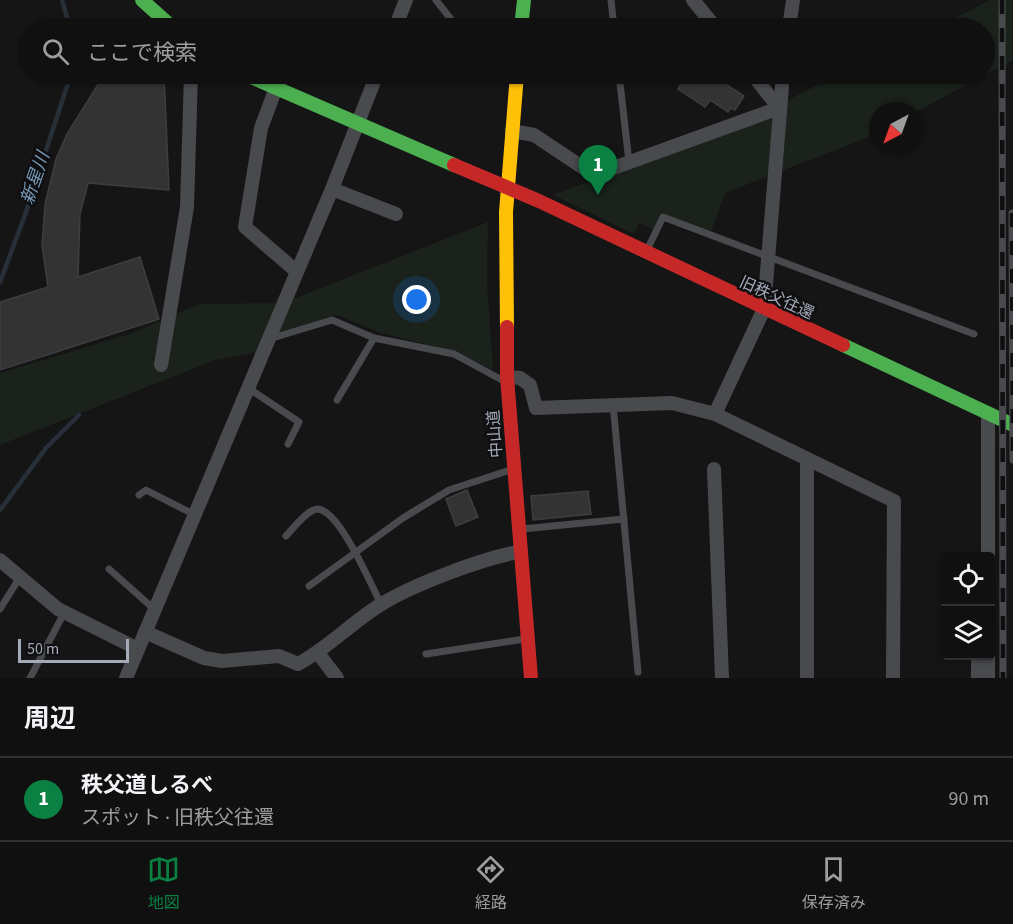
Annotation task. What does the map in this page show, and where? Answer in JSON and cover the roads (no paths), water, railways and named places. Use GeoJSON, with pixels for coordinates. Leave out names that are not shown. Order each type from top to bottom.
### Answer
{"type":"FeatureCollection","features":[{"type":"Feature","properties":{"kind":"main road"},"geometry":{"type":"LineString","coordinates":[[142,0],[162,18]]}},
{"type":"Feature","properties":{"kind":"main road"},"geometry":{"type":"LineString","coordinates":[[522,18],[524,0]]}},
{"type":"Feature","properties":{"kind":"main road","name":"旧秩父往還"},"geometry":{"type":"LineString","coordinates":[[267,84],[507,187],[1013,426]]}},
{"type":"Feature","properties":{"kind":"main road","name":"中山道"},"geometry":{"type":"LineString","coordinates":[[516,84],[507,187],[507,380],[519,552],[531,678]]}},
{"type":"Feature","properties":{"kind":"main road","name":"中山道"},"geometry":{"type":"LineString","coordinates":[[495,166],[507,187]]}},
{"type":"Feature","properties":{"kind":"street"},"geometry":{"type":"LineString","coordinates":[[399,18],[406,0]]}},
{"type":"Feature","properties":{"kind":"street"},"geometry":{"type":"LineString","coordinates":[[693,0],[708,18]]}},
{"type":"Feature","properties":{"kind":"street"},"geometry":{"type":"LineString","coordinates":[[790,18],[793,0]]}},
{"type":"Feature","properties":{"kind":"street"},"geometry":{"type":"LineString","coordinates":[[161,365],[187,207],[191,84]]}},
{"type":"Feature","properties":{"kind":"street"},"geometry":{"type":"LineString","coordinates":[[126,678],[332,189],[373,84]]}},
{"type":"Feature","properties":{"kind":"street"},"geometry":{"type":"LineString","coordinates":[[760,84],[779,108]]}},
{"type":"Feature","properties":{"kind":"street"},"geometry":{"type":"LineString","coordinates":[[715,414],[764,309],[782,84]]}},
{"type":"Feature","properties":{"kind":"street"},"geometry":{"type":"LineString","coordinates":[[276,88],[261,128],[245,227],[296,271]]}},
{"type":"Feature","properties":{"kind":"street"},"geometry":{"type":"LineString","coordinates":[[512,131],[534,135],[594,175],[779,108]]}},
{"type":"Feature","properties":{"kind":"street"},"geometry":{"type":"LineString","coordinates":[[332,189],[396,214]]}},
{"type":"Feature","properties":{"kind":"street"},"geometry":{"type":"LineString","coordinates":[[507,380],[519,378],[531,385],[536,408],[672,403],[715,414],[894,501],[893,678]]}},
{"type":"Feature","properties":{"kind":"street"},"geometry":{"type":"LineString","coordinates":[[988,414],[988,552]]}},
{"type":"Feature","properties":{"kind":"street"},"geometry":{"type":"LineString","coordinates":[[807,459],[807,678]]}},
{"type":"Feature","properties":{"kind":"street"},"geometry":{"type":"LineString","coordinates":[[714,469],[722,678]]}},
{"type":"Feature","properties":{"kind":"street"},"geometry":{"type":"LineString","coordinates":[[145,632],[204,658],[222,661],[279,656],[298,664],[318,653],[381,604],[450,573],[519,552]]}},
{"type":"Feature","properties":{"kind":"street"},"geometry":{"type":"LineString","coordinates":[[0,560],[64,613],[138,649]]}},
{"type":"Feature","properties":{"kind":"street"},"geometry":{"type":"LineString","coordinates":[[318,653],[337,678]]}},
{"type":"Feature","properties":{"kind":"street"},"geometry":{"type":"LineString","coordinates":[[978,660],[978,678]]}},
{"type":"Feature","properties":{"kind":"street"},"geometry":{"type":"LineString","coordinates":[[988,660],[988,678]]}},
{"type":"Feature","properties":{"kind":"lane"},"geometry":{"type":"LineString","coordinates":[[436,0],[450,18]]}},
{"type":"Feature","properties":{"kind":"lane"},"geometry":{"type":"LineString","coordinates":[[611,0],[613,18]]}},
{"type":"Feature","properties":{"kind":"lane"},"geometry":{"type":"LineString","coordinates":[[620,84],[629,162]]}},
{"type":"Feature","properties":{"kind":"lane"},"geometry":{"type":"LineString","coordinates":[[645,252],[663,217],[974,334]]}},
{"type":"Feature","properties":{"kind":"lane"},"geometry":{"type":"LineString","coordinates":[[267,340],[332,320],[374,338],[454,354],[507,380]]}},
{"type":"Feature","properties":{"kind":"lane"},"geometry":{"type":"LineString","coordinates":[[337,400],[374,338]]}},
{"type":"Feature","properties":{"kind":"lane"},"geometry":{"type":"LineString","coordinates":[[248,388],[299,422],[288,444]]}},
{"type":"Feature","properties":{"kind":"lane"},"geometry":{"type":"LineString","coordinates":[[613,404],[638,672]]}},
{"type":"Feature","properties":{"kind":"lane"},"geometry":{"type":"LineString","coordinates":[[309,586],[355,551],[448,490],[513,470]]}},
{"type":"Feature","properties":{"kind":"lane"},"geometry":{"type":"LineString","coordinates":[[139,495],[146,490],[195,515]]}},
{"type":"Feature","properties":{"kind":"lane"},"geometry":{"type":"LineString","coordinates":[[286,536],[311,511],[318,509],[328,514],[355,551],[381,604]]}},
{"type":"Feature","properties":{"kind":"lane"},"geometry":{"type":"LineString","coordinates":[[518,530],[624,519]]}},
{"type":"Feature","properties":{"kind":"lane"},"geometry":{"type":"LineString","coordinates":[[109,569],[154,609]]}},
{"type":"Feature","properties":{"kind":"lane"},"geometry":{"type":"LineString","coordinates":[[0,609],[20,577]]}},
{"type":"Feature","properties":{"kind":"lane"},"geometry":{"type":"LineString","coordinates":[[30,678],[64,613]]}},
{"type":"Feature","properties":{"kind":"lane"},"geometry":{"type":"LineString","coordinates":[[426,654],[527,639]]}},
{"type":"Feature","properties":{"kind":"waterway","name":"新星川"},"geometry":{"type":"LineString","coordinates":[[62,0],[67,18]]}},
{"type":"Feature","properties":{"kind":"waterway","name":"新星川"},"geometry":{"type":"LineString","coordinates":[[0,282],[25,215],[68,84]]}},
{"type":"Feature","properties":{"kind":"waterway","name":"新星川"},"geometry":{"type":"LineString","coordinates":[[0,510],[46,448],[79,415]]}},
{"type":"Feature","properties":{"kind":"railway"},"geometry":{"type":"LineString","coordinates":[[1002,0],[1003,678]]}},
{"type":"Feature","properties":{"kind":"railway"},"geometry":{"type":"LineString","coordinates":[[1012,213],[1013,460]]}},
{"type":"Feature","properties":{"kind":"place","name":"秩父道しるべ"},"geometry":{"type":"Point","coordinates":[598,195]}}]}
